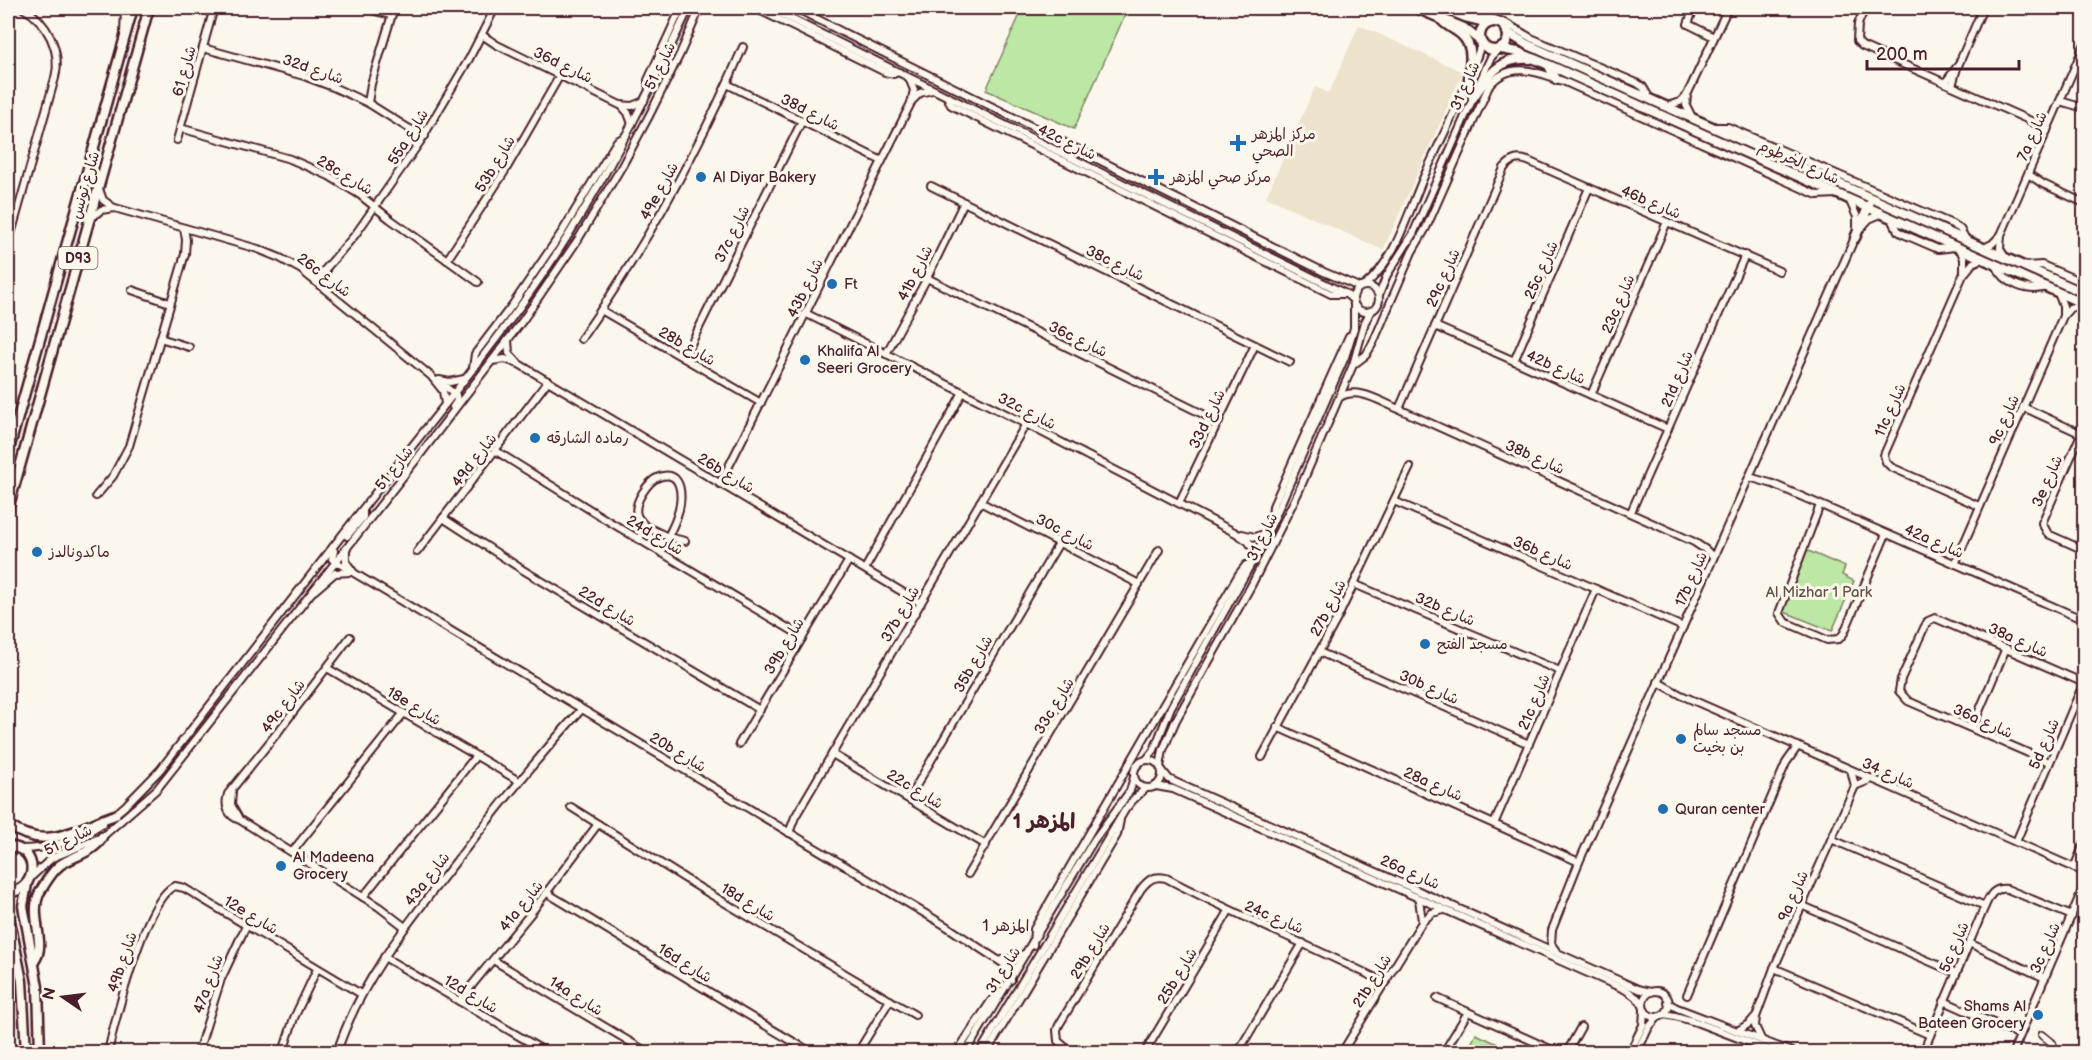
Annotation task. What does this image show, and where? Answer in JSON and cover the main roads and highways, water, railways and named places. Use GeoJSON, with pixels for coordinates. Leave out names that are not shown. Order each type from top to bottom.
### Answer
{"type":"FeatureCollection","features":[{"type":"Feature","properties":{"kind":"main road","name":"شارع تونس"},"geometry":{"type":"LineString","coordinates":[[8,453],[133,8]]}},
{"type":"Feature","properties":{"kind":"main road","name":"شارع تونس"},"geometry":{"type":"LineString","coordinates":[[8,509],[149,8]]}},
{"type":"Feature","properties":{"kind":"main road"},"geometry":{"type":"LineString","coordinates":[[1416,8],[1469,32],[1488,50],[1499,50],[1507,41],[1507,32],[1502,24],[1472,20],[1455,9],[1443,8]]}},
{"type":"Feature","properties":{"kind":"main road"},"geometry":{"type":"LineString","coordinates":[[1440,18],[1464,36],[1470,45],[1469,79]]}},
{"type":"Feature","properties":{"kind":"main road"},"geometry":{"type":"LineString","coordinates":[[1481,42],[1481,30],[1489,23]]}},
{"type":"Feature","properties":{"kind":"main road","name":"شارع الخرطوم"},"geometry":{"type":"LineString","coordinates":[[1507,32],[1521,42],[1929,225],[2085,292]]}},
{"type":"Feature","properties":{"kind":"main road","name":"شارع الخرطوم"},"geometry":{"type":"LineString","coordinates":[[1499,50],[1518,52],[1549,65],[2085,304]]}},
{"type":"Feature","properties":{"kind":"main road"},"geometry":{"type":"LineString","coordinates":[[1473,98],[1497,66],[1512,60],[1534,59]]}},
{"type":"Feature","properties":{"kind":"main road"},"geometry":{"type":"LineString","coordinates":[[1549,65],[1556,79]]}},
{"type":"Feature","properties":{"kind":"main road"},"geometry":{"type":"LineString","coordinates":[[1855,238],[1867,208],[1873,204],[1918,224],[1929,225]]}},
{"type":"Feature","properties":{"kind":"main road"},"geometry":{"type":"LineString","coordinates":[[8,825],[33,837],[47,839],[115,815]]}},
{"type":"Feature","properties":{"kind":"main road"},"geometry":{"type":"LineString","coordinates":[[34,961],[39,951],[35,911],[39,894],[55,869],[97,845],[102,837]]}},
{"type":"Feature","properties":{"kind":"main road"},"geometry":{"type":"LineString","coordinates":[[8,893],[22,889],[32,873],[30,861],[22,849],[9,845]]}},
{"type":"Feature","properties":{"kind":"main road"},"geometry":{"type":"LineString","coordinates":[[28,881],[23,906],[40,1007],[40,1053]]}},
{"type":"Feature","properties":{"kind":"main road"},"geometry":{"type":"LineString","coordinates":[[8,911],[22,981],[26,1053]]}},
{"type":"Feature","properties":{"kind":"place","name":"مركز المزهر الصحي"},"geometry":{"type":"Point","coordinates":[1238,143]}},
{"type":"Feature","properties":{"kind":"place","name":"Al Diyar Bakery"},"geometry":{"type":"Point","coordinates":[701,177]}},
{"type":"Feature","properties":{"kind":"place","name":"مركز صحي المزهر"},"geometry":{"type":"Point","coordinates":[1156,177]}},
{"type":"Feature","properties":{"kind":"place","name":"Ft"},"geometry":{"type":"Point","coordinates":[832,284]}},
{"type":"Feature","properties":{"kind":"place","name":"Khalifa Al Seeri Grocery"},"geometry":{"type":"Point","coordinates":[805,360]}},
{"type":"Feature","properties":{"kind":"place","name":"رماده الشارقه"},"geometry":{"type":"Point","coordinates":[535,438]}},
{"type":"Feature","properties":{"kind":"place","name":"ماكدونالدز"},"geometry":{"type":"Point","coordinates":[37,552]}},
{"type":"Feature","properties":{"kind":"place","name":"مسجد الفتح"},"geometry":{"type":"Point","coordinates":[1425,644]}},
{"type":"Feature","properties":{"kind":"place","name":"مسجد سالم بن بخيت"},"geometry":{"type":"Point","coordinates":[1681,739]}},
{"type":"Feature","properties":{"kind":"place","name":"Quran center"},"geometry":{"type":"Point","coordinates":[1663,809]}},
{"type":"Feature","properties":{"kind":"place","name":"Al Madeena Grocery"},"geometry":{"type":"Point","coordinates":[281,866]}},
{"type":"Feature","properties":{"kind":"place","name":"Shams Al Bateen Grocery"},"geometry":{"type":"Point","coordinates":[2038,1015]}},
{"type":"Feature","properties":{"kind":"district","name":"المزهر 1"},"geometry":{"type":"Point","coordinates":[1044,821]}},
{"type":"Feature","properties":{"kind":"district","name":"المزهر 1"},"geometry":{"type":"Point","coordinates":[1006,925]}},
{"type":"Feature","properties":{"kind":"park label","name":"Al Mizhar 1 Park"},"geometry":{"type":"Point","coordinates":[1819,592]}}]}
